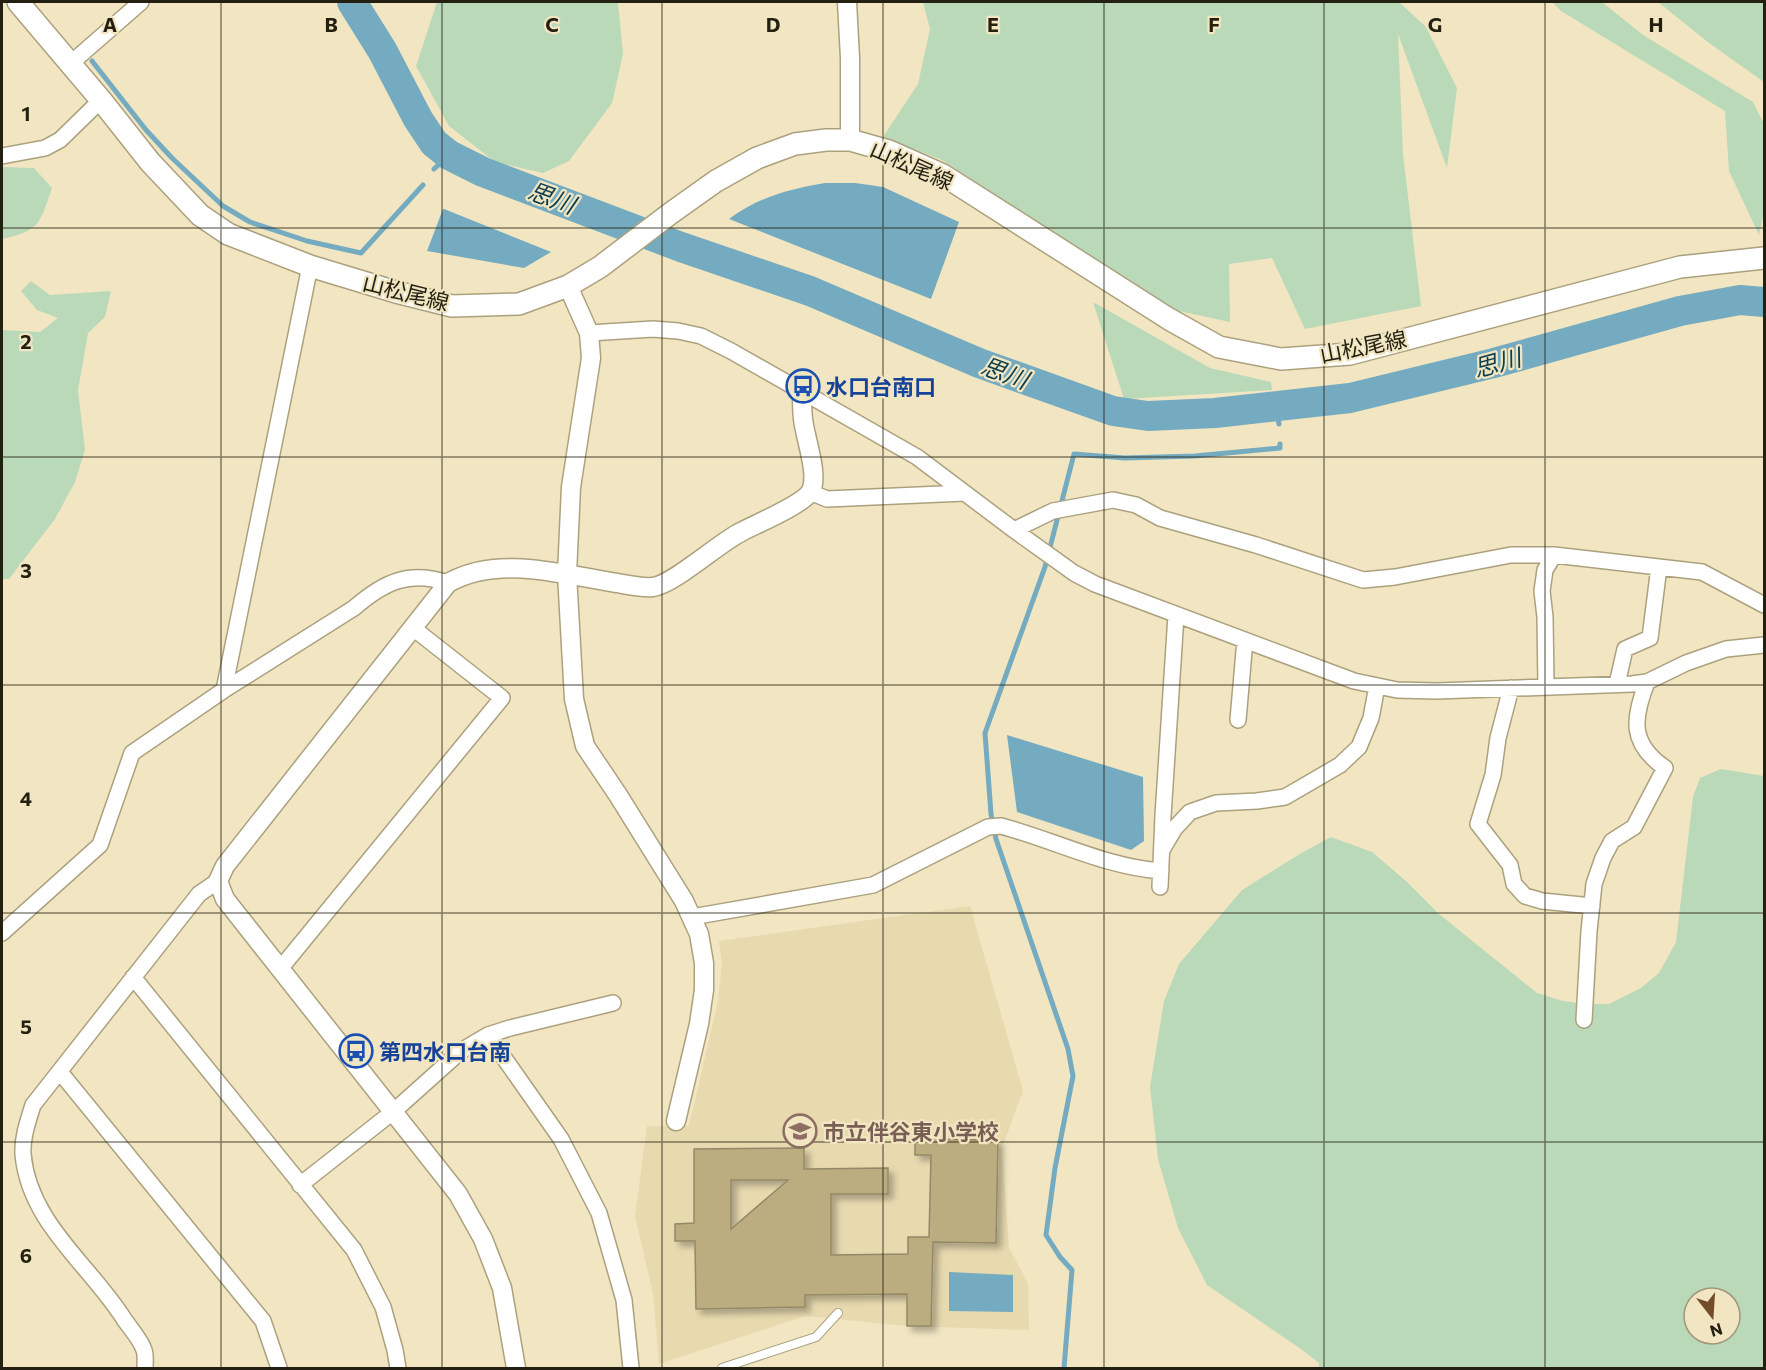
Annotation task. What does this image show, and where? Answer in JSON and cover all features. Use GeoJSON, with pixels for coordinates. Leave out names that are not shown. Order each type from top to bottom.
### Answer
{"type":"FeatureCollection","features":[{"type":"Feature","properties":{"kind":"main road","name":"山松尾線"},"geometry":{"type":"LineString","coordinates":[[18,2],[150,162],[200,215],[228,234],[309,266],[452,306],[519,303],[568,286],[600,267],[716,181],[758,158],[795,144],[826,140],[850,140],[889,151],[943,175],[1159,312],[1219,346],[1281,359],[1350,354],[1680,267],[1764,258]]}},
{"type":"Feature","properties":{"kind":"street"},"geometry":{"type":"LineString","coordinates":[[70,64],[141,2]]}},
{"type":"Feature","properties":{"kind":"street"},"geometry":{"type":"LineString","coordinates":[[847,2],[850,140]]}},
{"type":"Feature","properties":{"kind":"street"},"geometry":{"type":"LineString","coordinates":[[2,156],[45,148],[60,140],[101,100]]}},
{"type":"Feature","properties":{"kind":"street"},"geometry":{"type":"LineString","coordinates":[[224,690],[309,266]]}},
{"type":"Feature","properties":{"kind":"street"},"geometry":{"type":"LineString","coordinates":[[568,286],[589,333],[591,358],[571,488],[567,574],[574,699],[585,746],[625,804],[693,917],[702,949],[704,990],[699,1024],[676,1121]]}},
{"type":"Feature","properties":{"kind":"street"},"geometry":{"type":"LineString","coordinates":[[589,333],[653,328],[701,336],[917,457],[1058,562],[1095,584],[1354,681],[1397,690],[1437,691],[1647,682],[1686,663],[1716,652],[1764,645]]}},
{"type":"Feature","properties":{"kind":"street"},"geometry":{"type":"LineString","coordinates":[[145,1368],[144,1350],[96,1280],[51,1229],[38,1205],[27,1179],[23,1153],[25,1134],[33,1106],[199,894],[218,881],[225,866],[448,583],[459,577],[498,570],[552,571],[654,587],[677,575],[738,533],[800,501],[810,492],[813,481],[803,419],[802,392]]}},
{"type":"Feature","properties":{"kind":"street"},"geometry":{"type":"LineString","coordinates":[[810,492],[827,499],[965,493]]}},
{"type":"Feature","properties":{"kind":"street"},"geometry":{"type":"LineString","coordinates":[[1014,530],[1053,511],[1113,500],[1136,505],[1160,518],[1256,545],[1363,580],[1395,577],[1511,555],[1554,555],[1702,572],[1764,605]]}},
{"type":"Feature","properties":{"kind":"street"},"geometry":{"type":"LineString","coordinates":[[1546,686],[1545,616],[1542,591],[1545,570],[1554,555]]}},
{"type":"Feature","properties":{"kind":"street"},"geometry":{"type":"LineString","coordinates":[[1617,684],[1625,649],[1650,639],[1659,567]]}},
{"type":"Feature","properties":{"kind":"street"},"geometry":{"type":"LineString","coordinates":[[2,933],[100,845],[132,753],[224,690],[354,608],[373,592],[394,582],[415,577],[430,577],[448,583]]}},
{"type":"Feature","properties":{"kind":"street"},"geometry":{"type":"LineString","coordinates":[[1160,887],[1176,615]]}},
{"type":"Feature","properties":{"kind":"street"},"geometry":{"type":"LineString","coordinates":[[280,969],[502,698],[413,628]]}},
{"type":"Feature","properties":{"kind":"street"},"geometry":{"type":"LineString","coordinates":[[1238,720],[1245,640]]}},
{"type":"Feature","properties":{"kind":"street"},"geometry":{"type":"LineString","coordinates":[[1584,1020],[1594,884],[1612,841],[1634,827],[1665,768],[1645,749],[1638,730],[1636,717],[1647,682]]}},
{"type":"Feature","properties":{"kind":"street"},"geometry":{"type":"LineString","coordinates":[[1162,850],[1175,828],[1190,812],[1216,803],[1257,801],[1285,796],[1340,765],[1359,747],[1371,718],[1377,686]]}},
{"type":"Feature","properties":{"kind":"street"},"geometry":{"type":"LineString","coordinates":[[1511,688],[1498,738],[1493,774],[1478,824],[1510,865],[1514,884],[1525,896],[1542,901],[1592,906]]}},
{"type":"Feature","properties":{"kind":"street"},"geometry":{"type":"LineString","coordinates":[[693,917],[873,885],[995,826],[1142,870],[1161,871]]}},
{"type":"Feature","properties":{"kind":"street"},"geometry":{"type":"LineString","coordinates":[[218,881],[225,900],[458,1194],[483,1239],[502,1288],[516,1368]]}},
{"type":"Feature","properties":{"kind":"street"},"geometry":{"type":"LineString","coordinates":[[133,977],[354,1250],[382,1307],[398,1368]]}},
{"type":"Feature","properties":{"kind":"street"},"geometry":{"type":"LineString","coordinates":[[300,1185],[394,1111],[461,1051],[488,1035],[613,1003]]}},
{"type":"Feature","properties":{"kind":"street"},"geometry":{"type":"LineString","coordinates":[[488,1035],[561,1139],[599,1214],[624,1300],[631,1368]]}},
{"type":"Feature","properties":{"kind":"street"},"geometry":{"type":"LineString","coordinates":[[60,1072],[263,1321],[279,1368]]}},
{"type":"Feature","properties":{"kind":"lane"},"geometry":{"type":"LineString","coordinates":[[722,1368],[816,1337],[838,1313]]}},
{"type":"Feature","properties":{"kind":"shaded area","name":"市立伴谷東小学校"},"geometry":{"type":"Polygon","coordinates":[[[970,906],[1023,1091],[1002,1148],[1009,1248],[1028,1283],[1029,1330],[907,1326],[805,1316],[659,1364],[653,1294],[635,1216],[647,1126],[689,1126],[718,1001],[722,963],[719,941],[970,906]]]}},
{"type":"Feature","properties":{"kind":"green space"},"geometry":{"type":"Polygon","coordinates":[[[437,2],[618,2],[623,54],[612,103],[569,161],[543,173],[495,162],[449,126],[416,66],[437,2]]]}},
{"type":"Feature","properties":{"kind":"green space"},"geometry":{"type":"Polygon","coordinates":[[[923,2],[1399,2],[1426,27],[1457,88],[1447,168],[1398,34],[1403,154],[1421,306],[1305,329],[1272,258],[1229,264],[1230,322],[1174,310],[942,160],[883,137],[918,84],[930,29],[923,2]]]}},
{"type":"Feature","properties":{"kind":"green space"},"geometry":{"type":"Polygon","coordinates":[[[1552,2],[1602,2],[1643,35],[1753,102],[1764,124],[1764,212],[1759,235],[1729,171],[1725,111],[1561,11],[1552,2]]]}},
{"type":"Feature","properties":{"kind":"green space"},"geometry":{"type":"Polygon","coordinates":[[[1658,2],[1764,2],[1764,82],[1709,43],[1658,2]]]}},
{"type":"Feature","properties":{"kind":"green space"},"geometry":{"type":"Polygon","coordinates":[[[2,167],[34,168],[52,188],[37,224],[24,233],[2,239],[2,167]]]}},
{"type":"Feature","properties":{"kind":"green space"},"geometry":{"type":"Polygon","coordinates":[[[31,281],[50,295],[111,291],[105,317],[88,333],[78,390],[85,450],[75,482],[55,519],[9,579],[2,579],[2,330],[40,332],[58,318],[37,310],[21,291],[31,281]]]}},
{"type":"Feature","properties":{"kind":"green space"},"geometry":{"type":"Polygon","coordinates":[[[1093,302],[1210,368],[1271,382],[1272,390],[1124,399],[1093,302]]]}},
{"type":"Feature","properties":{"kind":"green space"},"geometry":{"type":"Polygon","coordinates":[[[1721,769],[1764,776],[1764,1368],[1319,1368],[1319,1363],[1301,1349],[1207,1285],[1178,1228],[1158,1159],[1150,1087],[1164,1001],[1179,964],[1242,890],[1331,837],[1372,852],[1406,881],[1439,914],[1537,993],[1563,1001],[1609,1004],[1641,988],[1659,973],[1676,942],[1693,797],[1700,778],[1721,769]]]}},
{"type":"Feature","properties":{"kind":"water"},"geometry":{"type":"Polygon","coordinates":[[[825,183],[855,183],[883,187],[959,222],[931,299],[729,219],[751,205],[775,195],[825,183]]]}},
{"type":"Feature","properties":{"kind":"water"},"geometry":{"type":"Polygon","coordinates":[[[443,209],[551,252],[524,268],[427,251],[443,209]]]}},
{"type":"Feature","properties":{"kind":"water"},"geometry":{"type":"Polygon","coordinates":[[[1007,735],[1143,777],[1144,841],[1131,850],[1017,812],[1007,735]]]}},
{"type":"Feature","properties":{"kind":"water"},"geometry":{"type":"Polygon","coordinates":[[[949,1272],[1013,1275],[1013,1312],[949,1311],[949,1272]]]}},
{"type":"Feature","properties":{"kind":"building"},"geometry":{"type":"Polygon","coordinates":[[[915,1139],[998,1140],[996,1243],[933,1242],[931,1326],[907,1326],[907,1294],[805,1295],[805,1307],[696,1309],[695,1241],[675,1241],[675,1224],[694,1223],[694,1149],[804,1148],[804,1169],[888,1168],[888,1194],[831,1194],[831,1255],[908,1254],[908,1237],[929,1237],[931,1155],[915,1155],[915,1139]],[[731,1180],[731,1229],[788,1180],[731,1180]]]}},
{"type":"Feature","properties":{"kind":"waterway","name":"思川"},"geometry":{"type":"LineString","coordinates":[[352,2],[382,50],[418,119],[434,143],[449,155],[483,172],[681,247],[810,291],[979,363],[1113,411],[1148,416],[1215,413],[1350,398],[1494,363],[1680,311],[1740,300],[1764,302]]}},
{"type":"Feature","properties":{"kind":"waterway"},"geometry":{"type":"LineString","coordinates":[[92,61],[146,130],[172,158],[223,206],[250,222],[307,241],[361,253],[423,185]]}},
{"type":"Feature","properties":{"kind":"waterway"},"geometry":{"type":"LineString","coordinates":[[434,169],[449,155]]}},
{"type":"Feature","properties":{"kind":"waterway"},"geometry":{"type":"LineString","coordinates":[[1276,406],[1279,424]]}},
{"type":"Feature","properties":{"kind":"waterway"},"geometry":{"type":"LineString","coordinates":[[1064,1368],[1072,1270],[1060,1257],[1046,1235],[1055,1168],[1073,1076],[1068,1049],[996,839],[991,814],[985,733],[1045,567],[1074,454],[1125,458],[1195,456],[1280,448],[1280,444]]}},
{"type":"Feature","properties":{"kind":"place","name":"水口台南口"},"geometry":{"type":"Point","coordinates":[803,386]}},
{"type":"Feature","properties":{"kind":"place","name":"第四水口台南"},"geometry":{"type":"Point","coordinates":[356,1051]}},
{"type":"Feature","properties":{"kind":"place","name":"市立伴谷東小学校"},"geometry":{"type":"Point","coordinates":[800,1131]}}]}
